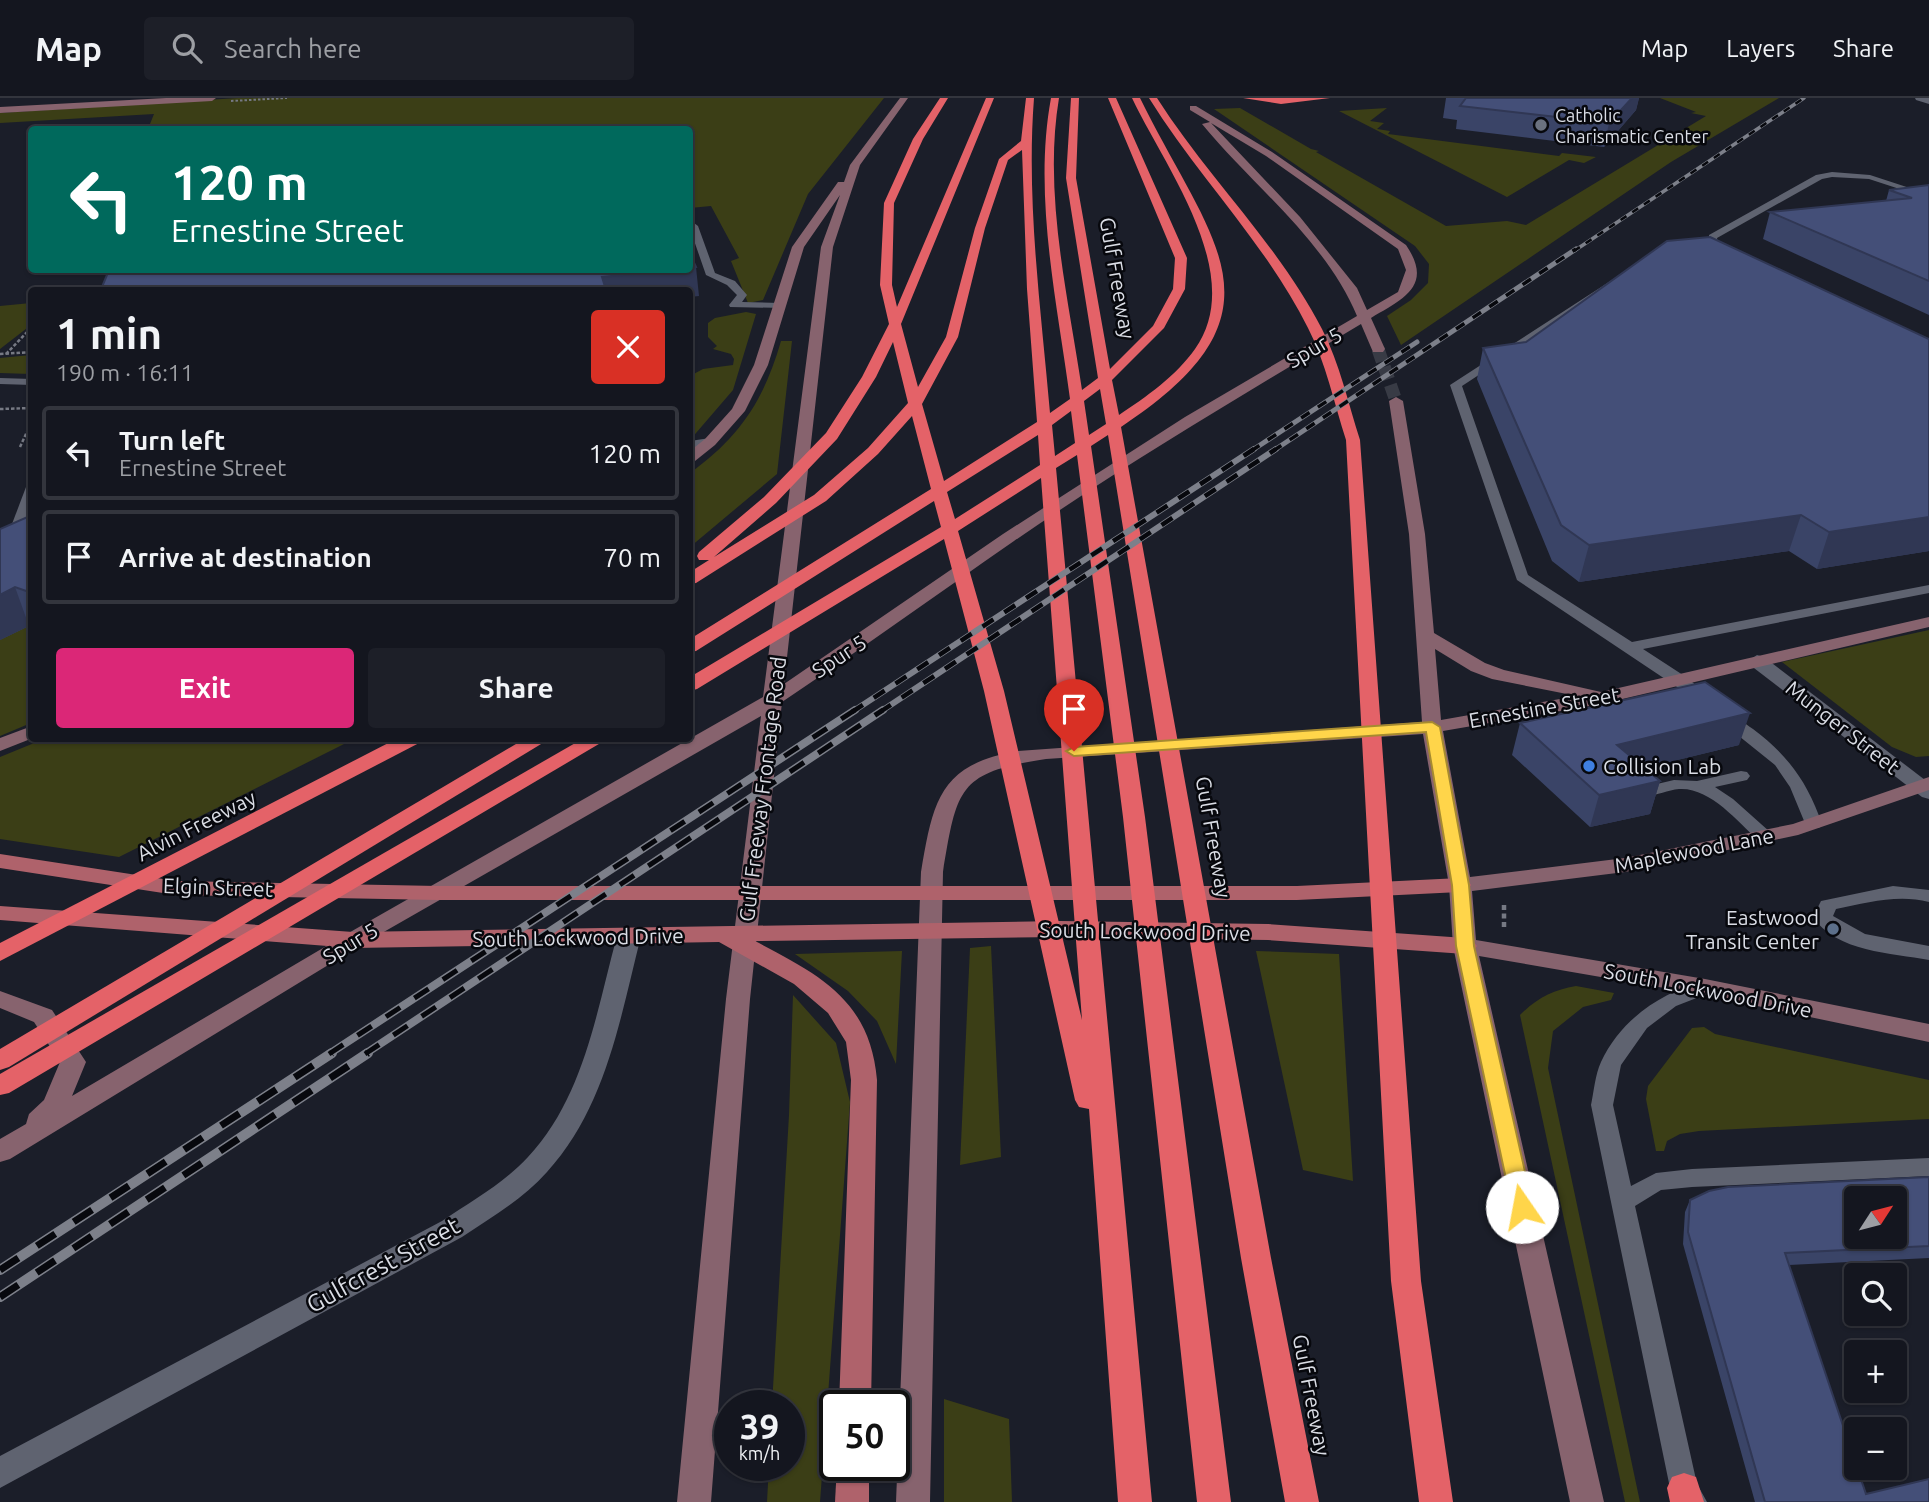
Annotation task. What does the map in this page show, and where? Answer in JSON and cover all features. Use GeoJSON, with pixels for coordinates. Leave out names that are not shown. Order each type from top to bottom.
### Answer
{"type":"FeatureCollection","features":[{"type":"Feature","properties":{"kind":"highway"},"geometry":{"type":"LineString","coordinates":[[944,98],[918,139],[889,203],[886,285],[902,355],[994,691],[1105,1173]]}},
{"type":"Feature","properties":{"kind":"highway"},"geometry":{"type":"LineString","coordinates":[[1055,98],[1048,138],[1049,184],[1134,817],[1214,1502]]}},
{"type":"Feature","properties":{"kind":"highway","name":"Gulf Freeway"},"geometry":{"type":"LineString","coordinates":[[1075,98],[1071,178],[1256,1258],[1302,1502]]}},
{"type":"Feature","properties":{"kind":"highway"},"geometry":{"type":"LineString","coordinates":[[693,645],[1036,430],[1114,373],[1158,328],[1179,289],[1181,258],[1112,98]]}},
{"type":"Feature","properties":{"kind":"highway"},"geometry":{"type":"LineString","coordinates":[[693,683],[921,549],[1145,403],[1188,366],[1210,338],[1220,297],[1216,263],[1190,200],[1136,98]]}},
{"type":"Feature","properties":{"kind":"highway"},"geometry":{"type":"LineString","coordinates":[[1153,98],[1176,135],[1278,265],[1316,329],[1353,440],[1406,1281],[1436,1502]]}},
{"type":"Feature","properties":{"kind":"highway"},"geometry":{"type":"LineString","coordinates":[[1247,98],[1326,98]]}},
{"type":"Feature","properties":{"kind":"highway"},"geometry":{"type":"LineString","coordinates":[[1029,99],[1026,142],[1033,289],[1105,1173],[1135,1502]]}},
{"type":"Feature","properties":{"kind":"highway"},"geometry":{"type":"LineString","coordinates":[[693,565],[770,500],[832,436],[869,377],[908,298],[989,100]]}},
{"type":"Feature","properties":{"kind":"highway"},"geometry":{"type":"LineString","coordinates":[[693,577],[820,498],[873,451],[916,403],[952,337],[980,228],[1004,159],[1026,142]]}},
{"type":"Feature","properties":{"kind":"highway","name":"Alvin Freeway"},"geometry":{"type":"LineString","coordinates":[[0,953],[407,742]]}},
{"type":"Feature","properties":{"kind":"highway"},"geometry":{"type":"LineString","coordinates":[[0,1061],[534,742]]}},
{"type":"Feature","properties":{"kind":"highway"},"geometry":{"type":"LineString","coordinates":[[0,1086],[592,742]]}},
{"type":"Feature","properties":{"kind":"main road"},"geometry":{"type":"LineString","coordinates":[[0,108],[121,98]]}},
{"type":"Feature","properties":{"kind":"main road"},"geometry":{"type":"LineString","coordinates":[[0,108],[212,98]]}},
{"type":"Feature","properties":{"kind":"main road","name":"Gulf Freeway Frontage Road"},"geometry":{"type":"LineString","coordinates":[[694,1502],[738,999],[827,247],[855,165],[904,98]]}},
{"type":"Feature","properties":{"kind":"main road"},"geometry":{"type":"LineString","coordinates":[[1191,103],[1238,160],[1296,219],[1353,291],[1378,349]]}},
{"type":"Feature","properties":{"kind":"main road","name":"Spur 5"},"geometry":{"type":"LineString","coordinates":[[7,1148],[353,940],[748,716],[865,639],[1020,529],[1190,420],[1403,293],[1412,279],[1414,264],[1402,247],[1191,103]]}},
{"type":"Feature","properties":{"kind":"main road"},"geometry":{"type":"LineString","coordinates":[[693,456],[710,442],[738,411],[761,365],[798,247],[855,165]]}},
{"type":"Feature","properties":{"kind":"main road"},"geometry":{"type":"LineString","coordinates":[[1396,401],[1417,534],[1432,727],[1460,885],[1465,946],[1587,1502]]}},
{"type":"Feature","properties":{"kind":"main road","name":"Ernestine Street"},"geometry":{"type":"LineString","coordinates":[[914,1502],[932,872],[948,799],[971,772],[1001,760],[1046,753],[1432,727],[1601,698],[1929,622]]}},
{"type":"Feature","properties":{"kind":"main road"},"geometry":{"type":"LineString","coordinates":[[1423,634],[1478,667],[1499,675],[1546,687],[1587,691],[1601,698]]}},
{"type":"Feature","properties":{"kind":"main road"},"geometry":{"type":"LineString","coordinates":[[0,745],[28,734]]}},
{"type":"Feature","properties":{"kind":"main road","name":"Maplewood Lane"},"geometry":{"type":"LineString","coordinates":[[1460,885],[1625,865],[1812,824],[1926,788]]}},
{"type":"Feature","properties":{"kind":"main road","name":"Elgin Street"},"geometry":{"type":"LineString","coordinates":[[0,862],[176,888],[438,893]]}},
{"type":"Feature","properties":{"kind":"main road","name":"South Lockwood Drive"},"geometry":{"type":"LineString","coordinates":[[438,893],[1297,893],[1460,885]]}},
{"type":"Feature","properties":{"kind":"main road","name":"Elgin Street"},"geometry":{"type":"LineString","coordinates":[[0,913],[353,940]]}},
{"type":"Feature","properties":{"kind":"main road","name":"South Lockwood Drive"},"geometry":{"type":"LineString","coordinates":[[353,940],[1088,929],[1268,932],[1465,946],[1705,987],[1929,1033]]}},
{"type":"Feature","properties":{"kind":"main road"},"geometry":{"type":"LineString","coordinates":[[724,935],[821,992],[847,1018],[860,1044],[864,1080],[855,1390]]}},
{"type":"Feature","properties":{"kind":"main road"},"geometry":{"type":"LineString","coordinates":[[0,999],[43,1016],[72,1062],[55,1106],[7,1148]]}},
{"type":"Feature","properties":{"kind":"main road"},"geometry":{"type":"LineString","coordinates":[[852,1502],[853,1481]]}},
{"type":"Feature","properties":{"kind":"street"},"geometry":{"type":"LineString","coordinates":[[1919,98],[1929,101]]}},
{"type":"Feature","properties":{"kind":"street","name":"Munger Street"},"geometry":{"type":"LineString","coordinates":[[1757,661],[1926,788]]}},
{"type":"Feature","properties":{"kind":"street","name":"Gulfcrest Street"},"geometry":{"type":"LineString","coordinates":[[0,1473],[452,1229],[506,1193],[548,1154],[583,1102],[597,1066],[629,936]]}},
{"type":"Feature","properties":{"kind":"lane"},"geometry":{"type":"LineString","coordinates":[[1738,257],[1708,245],[1712,237],[1819,177],[1833,172],[1871,177],[1921,193]]}},
{"type":"Feature","properties":{"kind":"lane"},"geometry":{"type":"LineString","coordinates":[[693,230],[711,275],[731,283],[742,295],[734,305],[780,306]]}},
{"type":"Feature","properties":{"kind":"lane"},"geometry":{"type":"LineString","coordinates":[[1619,279],[1456,385],[1522,577],[1680,680],[1777,755],[1800,785],[1812,824]]}},
{"type":"Feature","properties":{"kind":"lane"},"geometry":{"type":"LineString","coordinates":[[0,381],[28,383]]}},
{"type":"Feature","properties":{"kind":"lane"},"geometry":{"type":"LineString","coordinates":[[693,445],[710,442]]}},
{"type":"Feature","properties":{"kind":"lane"},"geometry":{"type":"LineString","coordinates":[[0,526],[25,523]]}},
{"type":"Feature","properties":{"kind":"lane"},"geometry":{"type":"LineString","coordinates":[[1629,647],[1929,589]]}},
{"type":"Feature","properties":{"kind":"lane"},"geometry":{"type":"LineString","coordinates":[[1646,792],[1681,784],[1698,786],[1741,776]]}},
{"type":"Feature","properties":{"kind":"lane"},"geometry":{"type":"LineString","coordinates":[[1698,786],[1712,793],[1764,836]]}},
{"type":"Feature","properties":{"kind":"lane"},"geometry":{"type":"LineString","coordinates":[[1929,896],[1899,892],[1828,905],[1822,916],[1833,929],[1857,939],[1929,953]]}},
{"type":"Feature","properties":{"kind":"lane"},"geometry":{"type":"LineString","coordinates":[[1688,1497],[1602,1105],[1611,1063],[1640,1023],[1669,1001],[1705,987]]}},
{"type":"Feature","properties":{"kind":"lane"},"geometry":{"type":"LineString","coordinates":[[1623,1202],[1656,1182],[1929,1167]]}},
{"type":"Feature","properties":{"kind":"path"},"geometry":{"type":"LineString","coordinates":[[6,354],[28,331]]}},
{"type":"Feature","properties":{"kind":"path"},"geometry":{"type":"LineString","coordinates":[[0,354],[28,352]]}},
{"type":"Feature","properties":{"kind":"path"},"geometry":{"type":"LineString","coordinates":[[0,410],[28,408]]}},
{"type":"Feature","properties":{"kind":"path"},"geometry":{"type":"LineString","coordinates":[[20,447],[28,430]]}},
{"type":"Feature","properties":{"kind":"path"},"geometry":{"type":"LineString","coordinates":[[1504,898],[1504,936]]}},
{"type":"Feature","properties":{"kind":"green space"},"geometry":{"type":"Polygon","coordinates":[[[238,98],[884,98],[808,194],[763,300],[748,303],[731,261],[739,258],[711,206],[693,208],[693,126],[149,126],[154,114],[0,123],[0,113],[238,98]]]}},
{"type":"Feature","properties":{"kind":"green space"},"geometry":{"type":"Polygon","coordinates":[[[1660,98],[1779,98],[1671,162],[1401,345],[1387,316],[1411,300],[1428,283],[1429,264],[1415,246],[1214,109],[1240,108],[1446,226],[1507,221],[1526,225],[1706,116],[1691,113],[1696,112],[1660,98]]]}},
{"type":"Feature","properties":{"kind":"green space"},"geometry":{"type":"Polygon","coordinates":[[[1387,108],[1370,121],[1384,123],[1377,129],[1390,131],[1388,134],[1559,156],[1562,153],[1596,157],[1584,163],[1569,160],[1507,197],[1339,111],[1387,108]]]}},
{"type":"Feature","properties":{"kind":"green space"},"geometry":{"type":"Polygon","coordinates":[[[28,303],[28,327],[0,349],[0,306],[28,303]]]}},
{"type":"Feature","properties":{"kind":"green space"},"geometry":{"type":"Polygon","coordinates":[[[746,312],[756,314],[733,390],[693,437],[693,374],[703,369],[733,365],[731,354],[713,349],[717,346],[708,337],[708,323],[715,318],[746,312]]]}},
{"type":"Feature","properties":{"kind":"green space"},"geometry":{"type":"Polygon","coordinates":[[[781,341],[792,341],[777,474],[693,544],[693,471],[723,445],[748,416],[781,341]]]}},
{"type":"Feature","properties":{"kind":"green space"},"geometry":{"type":"Polygon","coordinates":[[[28,355],[28,374],[0,373],[0,358],[28,355]]]}},
{"type":"Feature","properties":{"kind":"green space"},"geometry":{"type":"Polygon","coordinates":[[[28,625],[28,724],[0,736],[0,638],[28,625]]]}},
{"type":"Feature","properties":{"kind":"green space"},"geometry":{"type":"Polygon","coordinates":[[[1929,630],[1929,756],[1916,757],[1892,747],[1782,662],[1929,630]]]}},
{"type":"Feature","properties":{"kind":"green space"},"geometry":{"type":"Polygon","coordinates":[[[37,742],[348,742],[119,857],[0,839],[0,757],[37,742]]]}},
{"type":"Feature","properties":{"kind":"green space"},"geometry":{"type":"Polygon","coordinates":[[[991,946],[1001,1157],[960,1165],[970,948],[991,946]]]}},
{"type":"Feature","properties":{"kind":"green space"},"geometry":{"type":"Polygon","coordinates":[[[902,951],[896,1064],[877,1021],[848,991],[795,954],[902,951]]]}},
{"type":"Feature","properties":{"kind":"green space"},"geometry":{"type":"Polygon","coordinates":[[[1256,951],[1339,954],[1353,1181],[1303,1170],[1256,951]]]}},
{"type":"Feature","properties":{"kind":"green space"},"geometry":{"type":"Polygon","coordinates":[[[1576,986],[1614,993],[1611,1000],[1583,1007],[1553,1031],[1548,1068],[1640,1502],[1625,1502],[1520,1015],[1546,996],[1576,986]]]}},
{"type":"Feature","properties":{"kind":"green space"},"geometry":{"type":"Polygon","coordinates":[[[793,995],[836,1043],[850,1102],[828,1390],[819,1390],[820,1502],[767,1502],[768,1481],[805,1481],[805,1390],[773,1390],[789,1115],[793,995]]]}},
{"type":"Feature","properties":{"kind":"green space"},"geometry":{"type":"Polygon","coordinates":[[[1704,1027],[1715,1034],[1929,1080],[1929,1119],[1699,1131],[1680,1134],[1667,1141],[1664,1151],[1656,1151],[1646,1099],[1648,1086],[1692,1028],[1704,1027]]]}},
{"type":"Feature","properties":{"kind":"green space"},"geometry":{"type":"Polygon","coordinates":[[[944,1399],[1009,1419],[1012,1502],[944,1502],[944,1399]]]}},
{"type":"Feature","properties":{"kind":"building"},"geometry":{"type":"Polygon","coordinates":[[[1466,98],[1632,98],[1609,123],[1460,106],[1466,98]]]}},
{"type":"Feature","properties":{"kind":"building"},"geometry":{"type":"Polygon","coordinates":[[[1929,185],[1929,281],[1770,212],[1912,198],[1889,190],[1929,185]]]}},
{"type":"Feature","properties":{"kind":"building"},"geometry":{"type":"Polygon","coordinates":[[[1710,237],[1929,339],[1929,517],[1829,532],[1801,515],[1589,545],[1561,525],[1483,348],[1526,342],[1667,241],[1710,237]]]}},
{"type":"Feature","properties":{"kind":"building"},"geometry":{"type":"Polygon","coordinates":[[[108,273],[644,273],[602,277],[605,287],[102,287],[108,273]]]}},
{"type":"Feature","properties":{"kind":"building"},"geometry":{"type":"Polygon","coordinates":[[[28,517],[28,592],[15,587],[0,595],[0,529],[28,517]]]}},
{"type":"Feature","properties":{"kind":"building"},"geometry":{"type":"Polygon","coordinates":[[[1705,682],[1750,713],[1617,745],[1660,781],[1599,795],[1520,723],[1705,682]]]}},
{"type":"Feature","properties":{"kind":"building"},"geometry":{"type":"Polygon","coordinates":[[[1929,1177],[1929,1246],[1908,1247],[1908,1186],[1844,1186],[1844,1250],[1847,1250],[1785,1253],[1844,1429],[1844,1480],[1861,1480],[1866,1494],[1929,1479],[1929,1502],[1765,1502],[1688,1232],[1690,1200],[1709,1191],[1728,1187],[1929,1177]]]}},
{"type":"Feature","properties":{"kind":"tunnel"},"geometry":{"type":"LineString","coordinates":[[1378,349],[1396,401]]}},
{"type":"Feature","properties":{"kind":"railway"},"geometry":{"type":"LineString","coordinates":[[1574,251],[1804,98]]}},
{"type":"Feature","properties":{"kind":"railway"},"geometry":{"type":"LineString","coordinates":[[1276,449],[1576,249]]}},
{"type":"Feature","properties":{"kind":"railway"},"geometry":{"type":"LineString","coordinates":[[1251,451],[1417,342]]}},
{"type":"Feature","properties":{"kind":"railway"},"geometry":{"type":"LineString","coordinates":[[852,712],[1254,449]]}},
{"type":"Feature","properties":{"kind":"railway"},"geometry":{"type":"LineString","coordinates":[[880,712],[1276,449]]}},
{"type":"Feature","properties":{"kind":"railway"},"geometry":{"type":"LineString","coordinates":[[329,1054],[855,710]]}},
{"type":"Feature","properties":{"kind":"railway"},"geometry":{"type":"LineString","coordinates":[[365,1054],[883,710]]}},
{"type":"Feature","properties":{"kind":"railway"},"geometry":{"type":"LineString","coordinates":[[0,1270],[332,1053]]}},
{"type":"Feature","properties":{"kind":"railway"},"geometry":{"type":"LineString","coordinates":[[0,1297],[368,1053]]}},
{"type":"Feature","properties":{"kind":"place","name":"Catholic Charismatic Center"},"geometry":{"type":"Point","coordinates":[1541,125]}},
{"type":"Feature","properties":{"kind":"place","name":"Collision Lab"},"geometry":{"type":"Point","coordinates":[1589,766]}},
{"type":"Feature","properties":{"kind":"place","name":"Eastwood Transit Center"},"geometry":{"type":"Point","coordinates":[1833,929]}},
{"type":"Feature","properties":{"kind":"route"},"geometry":{"type":"LineString","coordinates":[[1074,751],[1432,727],[1460,885],[1465,946],[1522,1207]]}}]}
